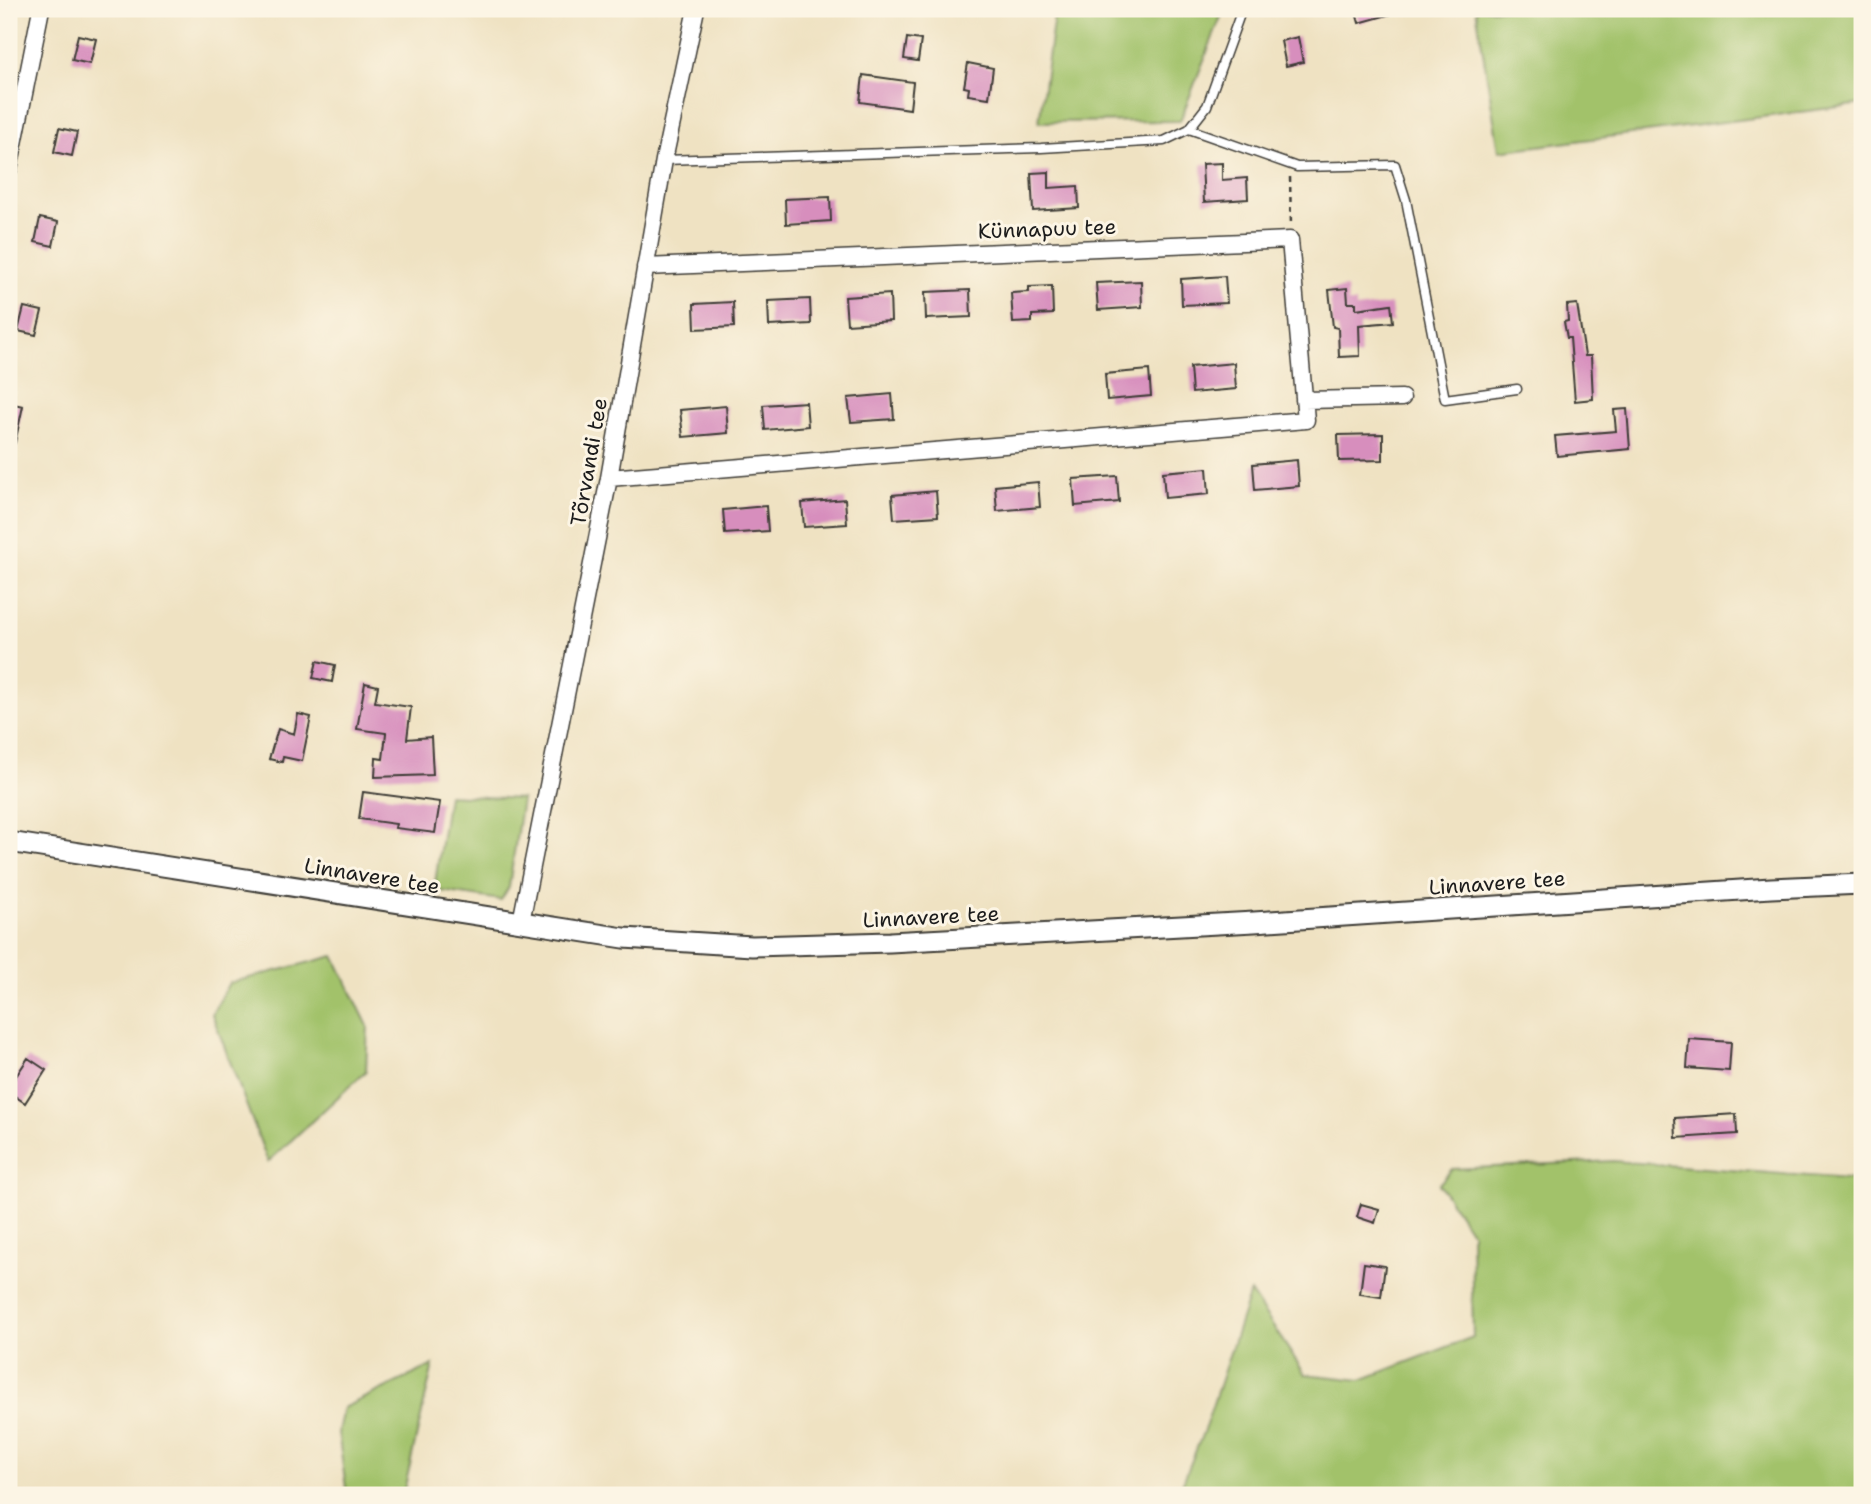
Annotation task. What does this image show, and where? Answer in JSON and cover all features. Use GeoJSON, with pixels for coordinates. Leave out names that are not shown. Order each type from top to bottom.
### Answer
{"type":"FeatureCollection","features":[{"type":"Feature","properties":{"kind":"street"},"geometry":{"type":"LineString","coordinates":[[9,169],[41,9]]}},
{"type":"Feature","properties":{"kind":"street","name":"Tõrvandi tee"},"geometry":{"type":"LineString","coordinates":[[521,922],[608,478],[664,160],[696,9]]}},
{"type":"Feature","properties":{"kind":"street"},"geometry":{"type":"LineString","coordinates":[[608,478],[1306,420],[1290,240]]}},
{"type":"Feature","properties":{"kind":"street","name":"Künnapuu tee"},"geometry":{"type":"LineString","coordinates":[[645,267],[1290,240]]}},
{"type":"Feature","properties":{"kind":"street"},"geometry":{"type":"LineString","coordinates":[[1304,400],[1402,398]]}},
{"type":"Feature","properties":{"kind":"street","name":"Linnavere tee"},"geometry":{"type":"LineString","coordinates":[[9,842],[624,938],[752,946],[1254,922],[1862,884]]}},
{"type":"Feature","properties":{"kind":"lane"},"geometry":{"type":"LineString","coordinates":[[664,160],[1164,141],[1189,129],[1207,106],[1242,9]]}},
{"type":"Feature","properties":{"kind":"lane"},"geometry":{"type":"LineString","coordinates":[[1189,129],[1297,167],[1395,165],[1406,200],[1445,399],[1517,389]]}},
{"type":"Feature","properties":{"kind":"path"},"geometry":{"type":"LineString","coordinates":[[1289,164],[1292,218],[1290,240]]}},
{"type":"Feature","properties":{"kind":"green space"},"geometry":{"type":"Polygon","coordinates":[[[1055,9],[1224,9],[1180,121],[1039,122],[1055,9]]]}},
{"type":"Feature","properties":{"kind":"green space"},"geometry":{"type":"Polygon","coordinates":[[[1476,9],[1862,9],[1862,104],[1499,151],[1476,9]]]}},
{"type":"Feature","properties":{"kind":"green space"},"geometry":{"type":"Polygon","coordinates":[[[448,795],[522,799],[509,887],[501,900],[434,890],[448,795]]]}},
{"type":"Feature","properties":{"kind":"green space"},"geometry":{"type":"Polygon","coordinates":[[[334,956],[368,1026],[366,1071],[268,1162],[212,1014],[229,983],[334,956]]]}},
{"type":"Feature","properties":{"kind":"green space"},"geometry":{"type":"Polygon","coordinates":[[[1613,1161],[1862,1178],[1862,1495],[1178,1495],[1206,1425],[1250,1292],[1305,1374],[1361,1380],[1473,1337],[1471,1232],[1439,1184],[1452,1169],[1613,1161]]]}},
{"type":"Feature","properties":{"kind":"green space"},"geometry":{"type":"Polygon","coordinates":[[[433,1365],[403,1495],[347,1495],[338,1432],[343,1408],[433,1365]]]}},
{"type":"Feature","properties":{"kind":"building"},"geometry":{"type":"Polygon","coordinates":[[[1355,9],[1395,9],[1395,13],[1359,23],[1355,9]]]}},
{"type":"Feature","properties":{"kind":"building"},"geometry":{"type":"Polygon","coordinates":[[[78,35],[96,39],[90,64],[72,60],[78,35]]]}},
{"type":"Feature","properties":{"kind":"building"},"geometry":{"type":"Polygon","coordinates":[[[1298,37],[1303,62],[1286,66],[1281,41],[1298,37]]]}},
{"type":"Feature","properties":{"kind":"building"},"geometry":{"type":"Polygon","coordinates":[[[907,38],[921,40],[918,61],[904,59],[907,38]]]}},
{"type":"Feature","properties":{"kind":"building"},"geometry":{"type":"Polygon","coordinates":[[[968,63],[993,68],[989,98],[968,95],[969,88],[964,87],[968,63]]]}},
{"type":"Feature","properties":{"kind":"building"},"geometry":{"type":"Polygon","coordinates":[[[863,75],[913,82],[910,109],[860,102],[863,75]]]}},
{"type":"Feature","properties":{"kind":"building"},"geometry":{"type":"Polygon","coordinates":[[[59,128],[77,132],[72,156],[54,152],[59,128]]]}},
{"type":"Feature","properties":{"kind":"building"},"geometry":{"type":"Polygon","coordinates":[[[1222,163],[1222,180],[1247,178],[1248,199],[1204,202],[1202,164],[1222,163]]]}},
{"type":"Feature","properties":{"kind":"building"},"geometry":{"type":"Polygon","coordinates":[[[1049,172],[1049,188],[1078,186],[1079,208],[1033,211],[1031,173],[1049,172]]]}},
{"type":"Feature","properties":{"kind":"building"},"geometry":{"type":"Polygon","coordinates":[[[830,197],[831,221],[786,224],[785,199],[830,197]]]}},
{"type":"Feature","properties":{"kind":"building"},"geometry":{"type":"Polygon","coordinates":[[[40,218],[58,222],[53,246],[35,242],[40,218]]]}},
{"type":"Feature","properties":{"kind":"building"},"geometry":{"type":"Polygon","coordinates":[[[1225,276],[1227,303],[1182,305],[1181,279],[1225,276]]]}},
{"type":"Feature","properties":{"kind":"building"},"geometry":{"type":"Polygon","coordinates":[[[1141,281],[1142,307],[1098,310],[1096,283],[1141,281]]]}},
{"type":"Feature","properties":{"kind":"building"},"geometry":{"type":"Polygon","coordinates":[[[1052,286],[1053,314],[1032,315],[1032,322],[1013,323],[1011,293],[1029,292],[1029,287],[1052,286]]]}},
{"type":"Feature","properties":{"kind":"building"},"geometry":{"type":"Polygon","coordinates":[[[1347,288],[1348,303],[1356,303],[1356,309],[1391,304],[1393,322],[1359,325],[1360,356],[1339,357],[1338,328],[1333,327],[1329,290],[1347,288]]]}},
{"type":"Feature","properties":{"kind":"building"},"geometry":{"type":"Polygon","coordinates":[[[970,290],[971,317],[926,319],[925,292],[970,290]]]}},
{"type":"Feature","properties":{"kind":"building"},"geometry":{"type":"Polygon","coordinates":[[[890,294],[891,321],[847,324],[845,297],[890,294]]]}},
{"type":"Feature","properties":{"kind":"building"},"geometry":{"type":"Polygon","coordinates":[[[810,299],[811,324],[769,326],[768,301],[810,299]]]}},
{"type":"Feature","properties":{"kind":"building"},"geometry":{"type":"Polygon","coordinates":[[[733,302],[734,327],[695,329],[694,304],[733,302]]]}},
{"type":"Feature","properties":{"kind":"building"},"geometry":{"type":"Polygon","coordinates":[[[1577,304],[1585,356],[1591,356],[1593,399],[1575,401],[1570,338],[1567,338],[1564,322],[1568,321],[1567,305],[1577,304]]]}},
{"type":"Feature","properties":{"kind":"building"},"geometry":{"type":"Polygon","coordinates":[[[24,307],[42,311],[36,335],[18,331],[24,307]]]}},
{"type":"Feature","properties":{"kind":"building"},"geometry":{"type":"Polygon","coordinates":[[[1234,363],[1236,389],[1192,393],[1190,367],[1234,363]]]}},
{"type":"Feature","properties":{"kind":"building"},"geometry":{"type":"Polygon","coordinates":[[[1149,370],[1151,396],[1107,400],[1105,374],[1149,370]]]}},
{"type":"Feature","properties":{"kind":"building"},"geometry":{"type":"Polygon","coordinates":[[[892,394],[894,419],[851,422],[848,398],[892,394]]]}},
{"type":"Feature","properties":{"kind":"building"},"geometry":{"type":"Polygon","coordinates":[[[806,402],[808,426],[765,430],[763,405],[806,402]]]}},
{"type":"Feature","properties":{"kind":"building"},"geometry":{"type":"Polygon","coordinates":[[[9,403],[23,406],[15,443],[9,442],[9,403]]]}},
{"type":"Feature","properties":{"kind":"building"},"geometry":{"type":"Polygon","coordinates":[[[726,406],[728,433],[683,437],[680,410],[726,406]]]}},
{"type":"Feature","properties":{"kind":"building"},"geometry":{"type":"Polygon","coordinates":[[[1627,409],[1630,449],[1557,456],[1555,436],[1616,431],[1614,410],[1627,409]]]}},
{"type":"Feature","properties":{"kind":"building"},"geometry":{"type":"Polygon","coordinates":[[[1383,434],[1383,460],[1339,461],[1338,435],[1383,434]]]}},
{"type":"Feature","properties":{"kind":"building"},"geometry":{"type":"Polygon","coordinates":[[[1297,460],[1299,486],[1255,490],[1253,464],[1297,460]]]}},
{"type":"Feature","properties":{"kind":"building"},"geometry":{"type":"Polygon","coordinates":[[[1207,468],[1209,494],[1165,498],[1163,472],[1207,468]]]}},
{"type":"Feature","properties":{"kind":"building"},"geometry":{"type":"Polygon","coordinates":[[[1117,476],[1119,502],[1075,506],[1073,479],[1117,476]]]}},
{"type":"Feature","properties":{"kind":"building"},"geometry":{"type":"Polygon","coordinates":[[[1038,482],[1040,507],[997,511],[995,486],[1038,482]]]}},
{"type":"Feature","properties":{"kind":"building"},"geometry":{"type":"Polygon","coordinates":[[[936,491],[938,516],[894,519],[892,495],[936,491]]]}},
{"type":"Feature","properties":{"kind":"building"},"geometry":{"type":"Polygon","coordinates":[[[845,499],[847,524],[804,527],[802,503],[845,499]]]}},
{"type":"Feature","properties":{"kind":"building"},"geometry":{"type":"Polygon","coordinates":[[[766,506],[768,531],[725,534],[723,510],[766,506]]]}},
{"type":"Feature","properties":{"kind":"building"},"geometry":{"type":"Polygon","coordinates":[[[317,661],[335,665],[332,682],[313,678],[317,661]]]}},
{"type":"Feature","properties":{"kind":"building"},"geometry":{"type":"Polygon","coordinates":[[[365,683],[378,686],[375,702],[411,707],[407,739],[431,737],[433,775],[375,777],[376,758],[383,759],[386,733],[357,729],[365,683]]]}},
{"type":"Feature","properties":{"kind":"building"},"geometry":{"type":"Polygon","coordinates":[[[298,714],[311,717],[302,761],[283,757],[282,762],[269,759],[278,729],[294,734],[298,714]]]}},
{"type":"Feature","properties":{"kind":"building"},"geometry":{"type":"Polygon","coordinates":[[[363,792],[440,802],[435,833],[395,828],[396,824],[359,819],[363,792]]]}},
{"type":"Feature","properties":{"kind":"building"},"geometry":{"type":"Polygon","coordinates":[[[1689,1039],[1731,1042],[1729,1071],[1687,1068],[1689,1039]]]}},
{"type":"Feature","properties":{"kind":"building"},"geometry":{"type":"Polygon","coordinates":[[[28,1058],[46,1070],[25,1103],[9,1092],[9,1087],[28,1058]]]}},
{"type":"Feature","properties":{"kind":"building"},"geometry":{"type":"Polygon","coordinates":[[[1736,1114],[1737,1134],[1676,1138],[1675,1118],[1736,1114]]]}},
{"type":"Feature","properties":{"kind":"building"},"geometry":{"type":"Polygon","coordinates":[[[1361,1204],[1379,1209],[1375,1223],[1357,1217],[1361,1204]]]}},
{"type":"Feature","properties":{"kind":"building"},"geometry":{"type":"Polygon","coordinates":[[[1364,1263],[1385,1266],[1381,1297],[1360,1294],[1364,1263]]]}}]}
